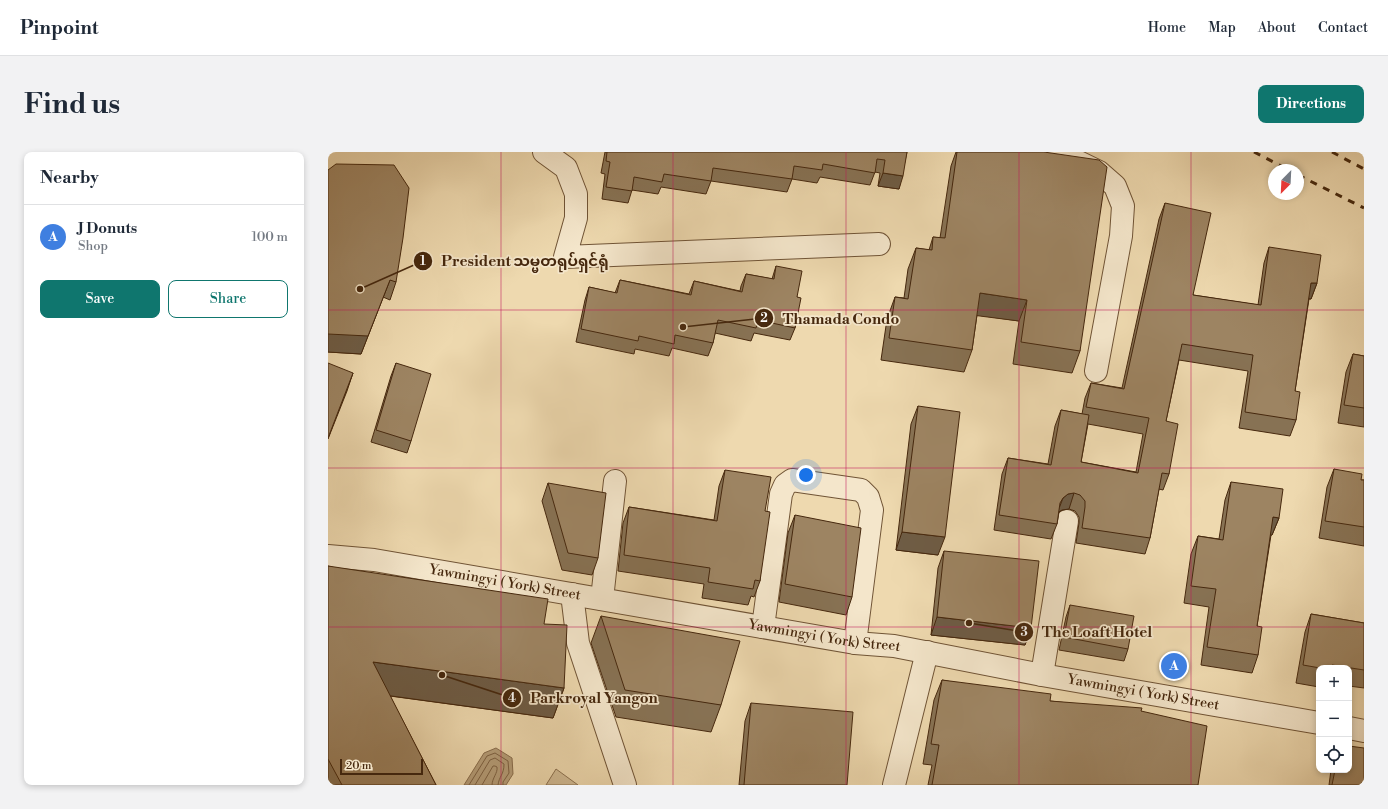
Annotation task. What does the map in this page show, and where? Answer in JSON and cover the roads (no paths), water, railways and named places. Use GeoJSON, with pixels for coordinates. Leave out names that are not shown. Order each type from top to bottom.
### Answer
{"type":"FeatureCollection","features":[{"type":"Feature","properties":{"kind":"street"},"geometry":{"type":"LineString","coordinates":[[544,152],[566,168],[576,194],[576,218],[566,258],[879,244]]}},
{"type":"Feature","properties":{"kind":"street"},"geometry":{"type":"LineString","coordinates":[[1058,152],[1099,172],[1115,186],[1123,206],[1122,236],[1096,371]]}},
{"type":"Feature","properties":{"kind":"street"},"geometry":{"type":"LineString","coordinates":[[763,627],[781,494],[785,485],[792,480],[861,490],[868,497],[872,510],[855,643]]}},
{"type":"Feature","properties":{"kind":"street"},"geometry":{"type":"LineString","coordinates":[[602,599],[615,481]]}},
{"type":"Feature","properties":{"kind":"street"},"geometry":{"type":"LineString","coordinates":[[1042,675],[1067,521]]}},
{"type":"Feature","properties":{"kind":"street","name":"Yawmingyi ( York) Street"},"geometry":{"type":"LineString","coordinates":[[328,556],[374,560],[855,643],[894,646],[1042,675],[1316,722]]}},
{"type":"Feature","properties":{"kind":"street"},"geometry":{"type":"LineString","coordinates":[[572,594],[578,643],[625,785]]}},
{"type":"Feature","properties":{"kind":"street"},"geometry":{"type":"LineString","coordinates":[[894,785],[927,652]]}},
{"type":"Feature","properties":{"kind":"street"},"geometry":{"type":"LineString","coordinates":[[1352,729],[1364,731]]}},
{"type":"Feature","properties":{"kind":"water"},"geometry":{"type":"Polygon","coordinates":[[[496,748],[512,758],[513,774],[506,785],[464,785],[484,753],[496,748]]]}},
{"type":"Feature","properties":{"kind":"railway"},"geometry":{"type":"LineString","coordinates":[[1254,152],[1277,164]]}},
{"type":"Feature","properties":{"kind":"railway"},"geometry":{"type":"LineString","coordinates":[[1332,152],[1364,169]]}},
{"type":"Feature","properties":{"kind":"railway"},"geometry":{"type":"LineString","coordinates":[[1304,178],[1364,208]]}},
{"type":"Feature","properties":{"kind":"place","name":"President သမ္မတရုပ်ရှင်ရုံ"},"geometry":{"type":"Point","coordinates":[360,289]}},
{"type":"Feature","properties":{"kind":"place","name":"Thamada Condo"},"geometry":{"type":"Point","coordinates":[683,327]}},
{"type":"Feature","properties":{"kind":"place","name":"The Loaft Hotel"},"geometry":{"type":"Point","coordinates":[969,623]}},
{"type":"Feature","properties":{"kind":"place","name":"J Donuts"},"geometry":{"type":"Point","coordinates":[1174,666]}},
{"type":"Feature","properties":{"kind":"place","name":"Parkroyal Yangon"},"geometry":{"type":"Point","coordinates":[442,675]}}]}
